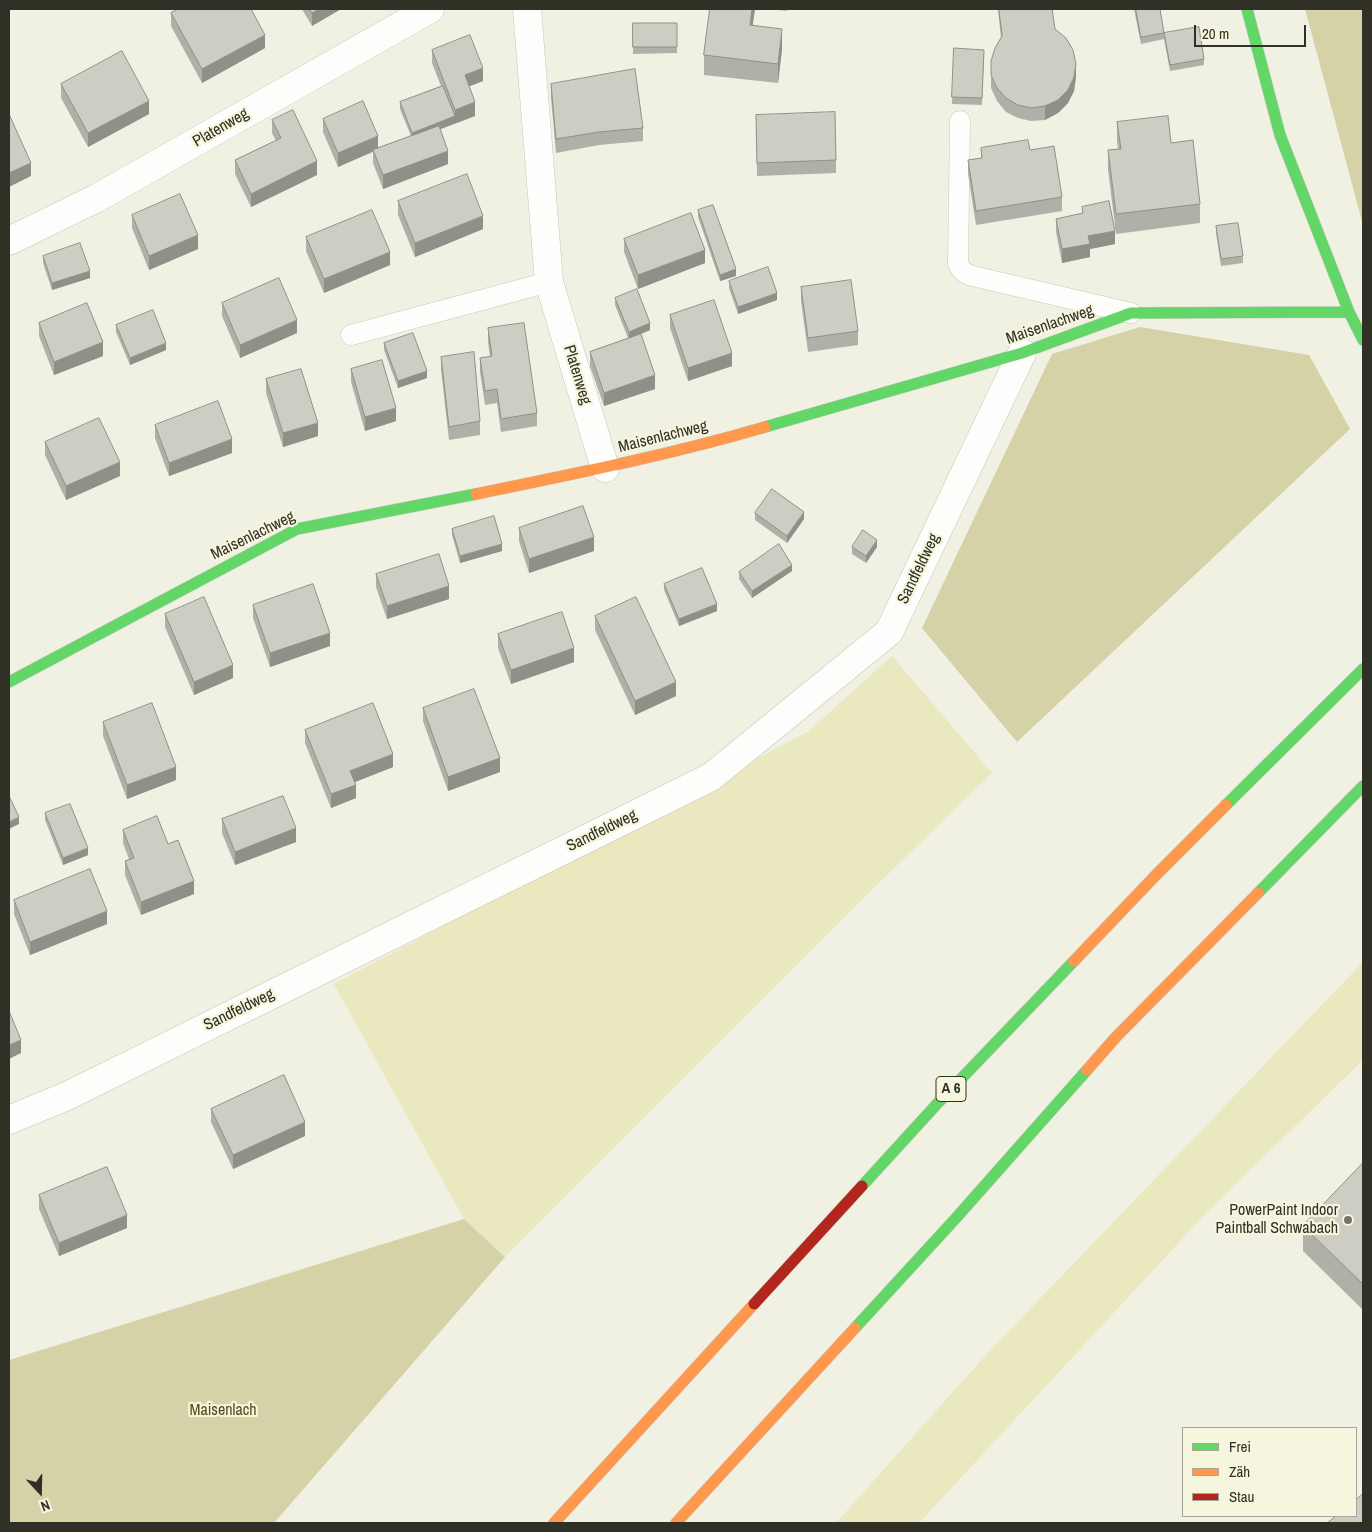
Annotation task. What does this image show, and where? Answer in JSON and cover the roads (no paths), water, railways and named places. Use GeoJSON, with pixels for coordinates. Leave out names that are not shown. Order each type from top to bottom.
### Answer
{"type":"FeatureCollection","features":[{"type":"Feature","properties":{"kind":"main road"},"geometry":{"type":"LineString","coordinates":[[1247,9],[1280,136],[1349,312],[1363,340]]}},
{"type":"Feature","properties":{"kind":"main road","name":"Maisenlachweg"},"geometry":{"type":"LineString","coordinates":[[9,682],[297,529],[604,468],[732,437],[1022,353],[1131,314],[1349,312]]}},
{"type":"Feature","properties":{"kind":"main road","name":"A 6"},"geometry":{"type":"LineString","coordinates":[[554,1523],[936,1105],[1156,875],[1363,670]]}},
{"type":"Feature","properties":{"kind":"main road"},"geometry":{"type":"LineString","coordinates":[[676,1523],[956,1218],[1116,1037],[1363,786]]}},
{"type":"Feature","properties":{"kind":"street","name":"Platenweg"},"geometry":{"type":"LineString","coordinates":[[9,241],[97,198],[430,9]]}},
{"type":"Feature","properties":{"kind":"street","name":"Platenweg"},"geometry":{"type":"LineString","coordinates":[[527,9],[549,282],[604,468]]}},
{"type":"Feature","properties":{"kind":"street","name":"Sandfeldweg"},"geometry":{"type":"LineString","coordinates":[[9,1120],[76,1091],[711,777],[889,632],[1022,353]]}},
{"type":"Feature","properties":{"kind":"lane"},"geometry":{"type":"LineString","coordinates":[[960,121],[958,264],[960,269],[966,274],[977,278],[1131,314]]}},
{"type":"Feature","properties":{"kind":"lane"},"geometry":{"type":"LineString","coordinates":[[351,335],[549,282]]}},
{"type":"Feature","properties":{"kind":"place","name":"PowerPaint Indoor Paintball Schwabach"},"geometry":{"type":"Point","coordinates":[1348,1220]}},
{"type":"Feature","properties":{"kind":"park label","name":"Maisenlach"},"geometry":{"type":"Point","coordinates":[223,1411]}}]}
